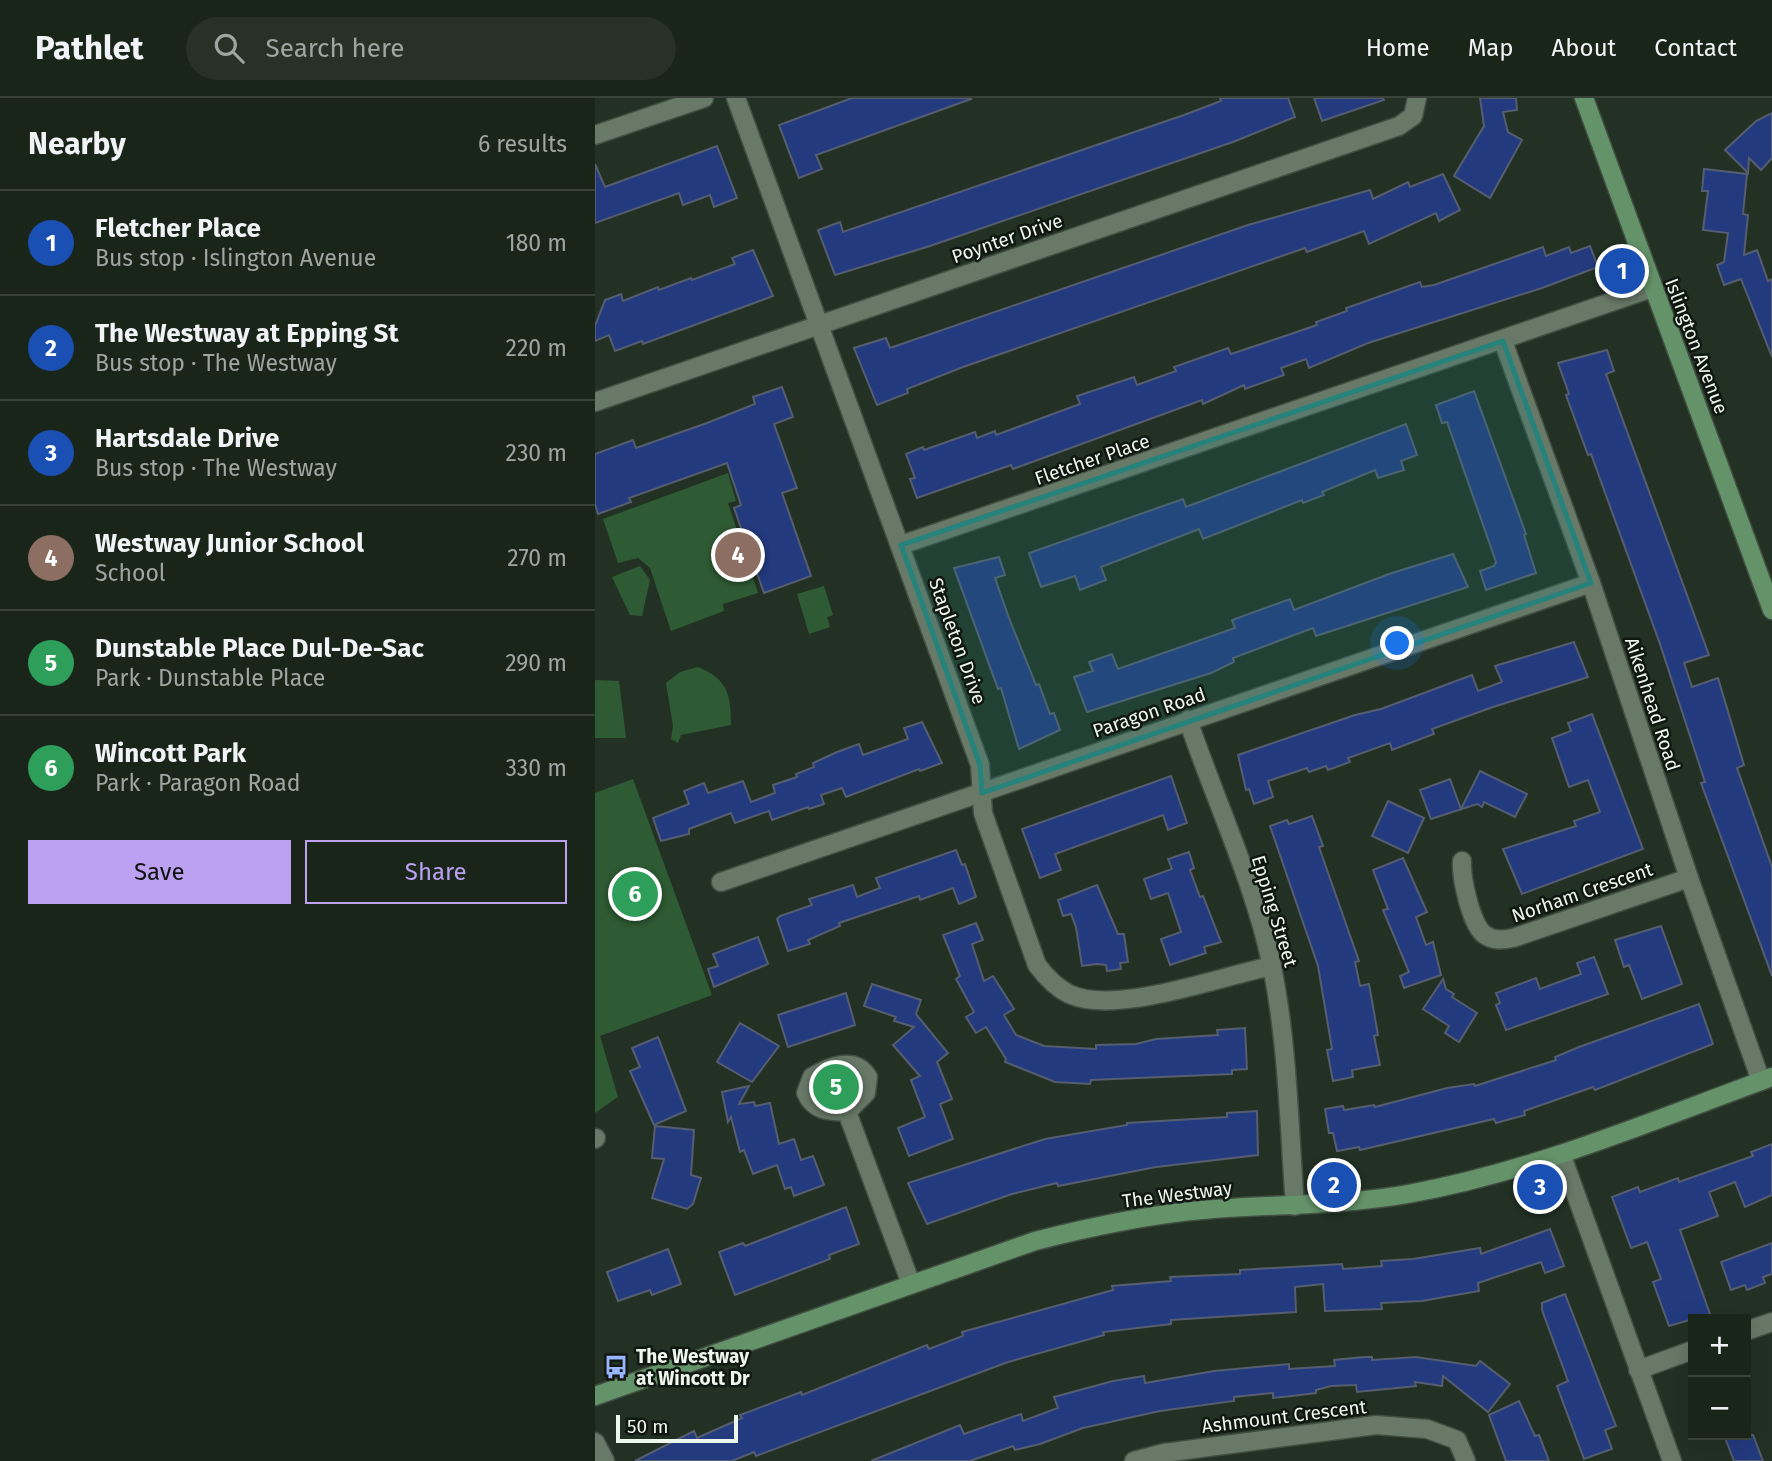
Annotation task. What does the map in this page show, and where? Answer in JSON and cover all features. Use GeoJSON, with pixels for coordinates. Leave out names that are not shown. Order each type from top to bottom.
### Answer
{"type":"FeatureCollection","features":[{"type":"Feature","properties":{"kind":"main road","name":"Islington Avenue"},"geometry":{"type":"LineString","coordinates":[[1584,98],[1772,610]]}},
{"type":"Feature","properties":{"kind":"main road","name":"The Westway"},"geometry":{"type":"LineString","coordinates":[[595,1396],[1013,1247],[1104,1224],[1202,1210],[1295,1206],[1407,1194],[1494,1176],[1562,1156],[1766,1079]]}},
{"type":"Feature","properties":{"kind":"street"},"geometry":{"type":"LineString","coordinates":[[595,135],[704,98]]}},
{"type":"Feature","properties":{"kind":"street","name":"Stapleton Drive"},"geometry":{"type":"LineString","coordinates":[[736,98],[981,765],[983,813],[1037,965],[1051,983],[1070,994],[1092,1000],[1196,988],[1272,966]]}},
{"type":"Feature","properties":{"kind":"street","name":"Poynter Drive"},"geometry":{"type":"LineString","coordinates":[[595,402],[1399,126],[1413,116],[1417,98]]}},
{"type":"Feature","properties":{"kind":"street","name":"Fletcher Place"},"geometry":{"type":"LineString","coordinates":[[901,545],[1652,288]]}},
{"type":"Feature","properties":{"kind":"street","name":"Aikenhead Road"},"geometry":{"type":"LineString","coordinates":[[1503,341],[1591,583],[1689,878],[1766,1079]]}},
{"type":"Feature","properties":{"kind":"street","name":"Paragon Road"},"geometry":{"type":"LineString","coordinates":[[721,882],[1591,583]]}},
{"type":"Feature","properties":{"kind":"street","name":"Epping Street"},"geometry":{"type":"LineString","coordinates":[[1188,720],[1261,925],[1272,966],[1280,1016],[1295,1206]]}},
{"type":"Feature","properties":{"kind":"street","name":"Norham Crescent"},"geometry":{"type":"LineString","coordinates":[[1462,861],[1461,876],[1479,928],[1496,939],[1513,938],[1689,878]]}},
{"type":"Feature","properties":{"kind":"street"},"geometry":{"type":"LineString","coordinates":[[846,1112],[911,1284]]}},
{"type":"Feature","properties":{"kind":"street"},"geometry":{"type":"LineString","coordinates":[[1562,1156],[1672,1461]]}},
{"type":"Feature","properties":{"kind":"street"},"geometry":{"type":"LineString","coordinates":[[1751,1329],[1772,1322]]}},
{"type":"Feature","properties":{"kind":"street"},"geometry":{"type":"LineString","coordinates":[[1638,1370],[1688,1352]]}},
{"type":"Feature","properties":{"kind":"street","name":"Ashmount Crescent"},"geometry":{"type":"LineString","coordinates":[[1134,1461],[1164,1452],[1377,1425],[1427,1429],[1457,1440],[1466,1461]]}},
{"type":"Feature","properties":{"kind":"street"},"geometry":{"type":"LineString","coordinates":[[595,1442],[605,1461]]}},
{"type":"Feature","properties":{"kind":"highlighted area"},"geometry":{"type":"Polygon","coordinates":[[[1503,341],[1591,583],[982,793],[980,765],[901,545],[1503,341]]]}},
{"type":"Feature","properties":{"kind":"green space"},"geometry":{"type":"Polygon","coordinates":[[[728,473],[736,501],[728,503],[758,593],[723,604],[724,611],[671,631],[650,568],[638,558],[618,563],[603,519],[728,473]]]}},
{"type":"Feature","properties":{"kind":"green space"},"geometry":{"type":"Polygon","coordinates":[[[640,566],[650,580],[642,616],[630,615],[612,577],[640,566]]]}},
{"type":"Feature","properties":{"kind":"green space"},"geometry":{"type":"Polygon","coordinates":[[[824,586],[833,615],[827,617],[830,627],[809,634],[797,594],[824,586]]]}},
{"type":"Feature","properties":{"kind":"green space"},"geometry":{"type":"Polygon","coordinates":[[[698,667],[716,677],[726,689],[731,725],[681,735],[678,743],[671,739],[673,726],[666,683],[680,672],[698,667]]]}},
{"type":"Feature","properties":{"kind":"green space"},"geometry":{"type":"Polygon","coordinates":[[[595,680],[619,681],[626,738],[595,738],[595,680]]]}},
{"type":"Feature","properties":{"kind":"green space"},"geometry":{"type":"Polygon","coordinates":[[[633,779],[712,995],[600,1036],[618,1097],[595,1113],[595,793],[633,779]]]}},
{"type":"Feature","properties":{"kind":"green space"},"geometry":{"type":"Polygon","coordinates":[[[847,1071],[853,1072],[860,1080],[856,1089],[822,1101],[815,1094],[816,1085],[847,1071]]]}},
{"type":"Feature","properties":{"kind":"building"},"geometry":{"type":"Polygon","coordinates":[[[852,98],[971,99],[816,155],[822,169],[799,178],[779,125],[852,98]]]}},
{"type":"Feature","properties":{"kind":"building"},"geometry":{"type":"Polygon","coordinates":[[[1220,98],[1288,98],[1295,117],[1233,142],[930,246],[835,275],[818,230],[840,222],[843,232],[1184,115],[1221,101],[1220,98]]]}},
{"type":"Feature","properties":{"kind":"building"},"geometry":{"type":"Polygon","coordinates":[[[1314,98],[1383,98],[1384,100],[1322,121],[1314,98]]]}},
{"type":"Feature","properties":{"kind":"building"},"geometry":{"type":"Polygon","coordinates":[[[1480,98],[1516,98],[1517,110],[1503,112],[1508,132],[1522,140],[1490,198],[1454,176],[1484,126],[1480,98]]]}},
{"type":"Feature","properties":{"kind":"building"},"geometry":{"type":"Polygon","coordinates":[[[1772,113],[1772,158],[1761,170],[1749,158],[1748,173],[1725,150],[1756,121],[1772,113]]]}},
{"type":"Feature","properties":{"kind":"building"},"geometry":{"type":"Polygon","coordinates":[[[717,146],[737,198],[714,207],[710,195],[683,205],[679,193],[595,223],[595,164],[605,187],[717,146]]]}},
{"type":"Feature","properties":{"kind":"building"},"geometry":{"type":"Polygon","coordinates":[[[1704,169],[1747,174],[1743,214],[1748,215],[1744,255],[1757,250],[1768,281],[1772,279],[1772,357],[1741,279],[1724,285],[1717,265],[1724,262],[1728,233],[1703,230],[1708,191],[1702,191],[1704,169]]]}},
{"type":"Feature","properties":{"kind":"building"},"geometry":{"type":"Polygon","coordinates":[[[1443,174],[1460,210],[1439,221],[1436,213],[1369,244],[1364,231],[1307,252],[1305,248],[963,367],[907,389],[908,393],[877,405],[854,348],[886,338],[890,348],[1248,225],[1370,190],[1373,199],[1408,182],[1410,187],[1443,174]]]}},
{"type":"Feature","properties":{"kind":"building"},"geometry":{"type":"Polygon","coordinates":[[[1590,246],[1598,267],[1542,288],[1368,343],[1309,368],[1306,359],[1281,368],[1284,375],[1245,389],[1244,385],[1203,404],[1202,400],[1013,469],[1011,465],[917,498],[910,479],[915,478],[906,454],[923,447],[924,450],[975,432],[977,438],[995,431],[996,435],[1080,404],[1077,396],[1134,377],[1137,385],[1176,371],[1174,367],[1228,348],[1231,354],[1317,325],[1316,322],[1347,311],[1346,308],[1420,282],[1422,287],[1434,285],[1543,247],[1546,256],[1569,247],[1571,253],[1590,246]]]}},
{"type":"Feature","properties":{"kind":"building"},"geometry":{"type":"Polygon","coordinates":[[[753,250],[773,296],[643,344],[642,341],[615,351],[609,335],[595,341],[595,326],[605,300],[621,294],[623,301],[658,287],[659,290],[691,278],[692,280],[735,264],[732,258],[753,250]]]}},
{"type":"Feature","properties":{"kind":"building"},"geometry":{"type":"Polygon","coordinates":[[[1607,350],[1614,371],[1606,374],[1709,655],[1684,663],[1692,687],[1718,678],[1744,765],[1737,768],[1772,867],[1772,976],[1701,783],[1705,782],[1660,644],[1591,454],[1588,455],[1566,395],[1569,394],[1558,363],[1607,350]]]}},
{"type":"Feature","properties":{"kind":"building"},"geometry":{"type":"Polygon","coordinates":[[[782,387],[793,417],[774,424],[797,488],[782,493],[811,576],[764,593],[734,508],[741,505],[727,463],[629,498],[631,502],[598,514],[595,504],[595,454],[633,440],[636,448],[707,423],[755,404],[753,397],[782,387]]]}},
{"type":"Feature","properties":{"kind":"building"},"geometry":{"type":"Polygon","coordinates":[[[1474,391],[1526,534],[1524,535],[1536,573],[1486,590],[1480,571],[1494,566],[1496,562],[1447,422],[1442,423],[1436,405],[1474,391]]]}},
{"type":"Feature","properties":{"kind":"building"},"geometry":{"type":"Polygon","coordinates":[[[1406,424],[1417,455],[1401,461],[1404,470],[1378,478],[1375,470],[1322,492],[1324,495],[1303,503],[1302,500],[1203,539],[1199,529],[1101,567],[1106,580],[1080,590],[1075,576],[1041,587],[1029,553],[1183,499],[1186,507],[1406,424]]]}},
{"type":"Feature","properties":{"kind":"building"},"geometry":{"type":"Polygon","coordinates":[[[1453,554],[1468,587],[1316,636],[1313,628],[1233,658],[1234,662],[1211,673],[1087,712],[1074,677],[1093,671],[1089,662],[1112,654],[1118,669],[1235,628],[1232,620],[1290,599],[1294,610],[1389,574],[1453,554]]]}},
{"type":"Feature","properties":{"kind":"building"},"geometry":{"type":"Polygon","coordinates":[[[999,557],[1005,575],[995,578],[1009,618],[1036,685],[1039,684],[1050,714],[1054,713],[1060,730],[1019,749],[1001,688],[998,689],[954,568],[999,557]]]}},
{"type":"Feature","properties":{"kind":"building"},"geometry":{"type":"Polygon","coordinates":[[[1574,642],[1588,677],[1432,729],[1434,734],[1392,750],[1390,743],[1348,758],[1350,762],[1328,770],[1326,766],[1309,772],[1307,768],[1268,781],[1273,797],[1254,804],[1249,789],[1246,790],[1238,755],[1355,715],[1381,709],[1472,675],[1478,691],[1502,682],[1495,666],[1574,642]]]}},
{"type":"Feature","properties":{"kind":"building"},"geometry":{"type":"Polygon","coordinates":[[[1592,714],[1643,849],[1522,894],[1503,849],[1576,826],[1574,821],[1600,812],[1588,780],[1569,787],[1552,738],[1571,731],[1568,723],[1592,714]]]}},
{"type":"Feature","properties":{"kind":"building"},"geometry":{"type":"Polygon","coordinates":[[[922,722],[942,763],[846,797],[842,788],[821,795],[824,804],[772,820],[769,811],[735,823],[731,813],[689,829],[689,834],[661,841],[653,818],[689,804],[684,791],[704,783],[708,793],[743,781],[751,802],[775,793],[773,785],[797,777],[796,774],[814,767],[813,763],[837,752],[859,744],[863,755],[908,739],[904,728],[922,722]]]}},
{"type":"Feature","properties":{"kind":"building"},"geometry":{"type":"Polygon","coordinates":[[[1480,771],[1527,794],[1515,817],[1484,802],[1482,807],[1477,804],[1431,819],[1420,790],[1450,779],[1461,809],[1480,771]]]}},
{"type":"Feature","properties":{"kind":"building"},"geometry":{"type":"Polygon","coordinates":[[[1171,776],[1187,823],[1168,830],[1163,815],[1055,854],[1061,870],[1040,878],[1022,829],[1171,776]]]}},
{"type":"Feature","properties":{"kind":"building"},"geometry":{"type":"Polygon","coordinates":[[[1388,801],[1424,818],[1408,853],[1372,836],[1388,801]]]}},
{"type":"Feature","properties":{"kind":"building"},"geometry":{"type":"Polygon","coordinates":[[[1312,816],[1323,846],[1319,847],[1359,961],[1355,962],[1360,986],[1369,984],[1378,1035],[1374,1036],[1380,1065],[1352,1070],[1353,1077],[1333,1081],[1327,1050],[1332,1049],[1318,966],[1270,826],[1287,820],[1289,824],[1312,816]]]}},
{"type":"Feature","properties":{"kind":"building"},"geometry":{"type":"Polygon","coordinates":[[[956,850],[962,865],[965,864],[976,897],[959,904],[953,888],[920,900],[919,896],[839,923],[840,926],[808,940],[810,944],[788,951],[777,919],[780,916],[812,905],[809,899],[853,885],[857,897],[880,888],[876,878],[956,850]]]}},
{"type":"Feature","properties":{"kind":"building"},"geometry":{"type":"Polygon","coordinates":[[[1189,852],[1194,868],[1190,870],[1221,942],[1204,947],[1206,953],[1170,965],[1161,939],[1181,932],[1168,893],[1151,899],[1144,879],[1172,869],[1168,859],[1189,852]]]}},
{"type":"Feature","properties":{"kind":"building"},"geometry":{"type":"Polygon","coordinates":[[[1403,858],[1427,912],[1416,917],[1426,945],[1433,942],[1441,975],[1404,988],[1400,976],[1409,972],[1383,910],[1388,909],[1373,870],[1403,858]]]}},
{"type":"Feature","properties":{"kind":"building"},"geometry":{"type":"Polygon","coordinates":[[[1097,885],[1118,934],[1124,934],[1128,962],[1120,963],[1121,969],[1107,971],[1106,965],[1097,964],[1082,966],[1076,927],[1071,914],[1063,916],[1058,900],[1097,885]]]}},
{"type":"Feature","properties":{"kind":"building"},"geometry":{"type":"Polygon","coordinates":[[[976,923],[983,940],[972,944],[984,981],[993,976],[1014,1009],[1004,1015],[1016,1035],[1044,1046],[1096,1049],[1096,1045],[1136,1044],[1156,1039],[1218,1035],[1217,1030],[1245,1028],[1247,1069],[1232,1070],[1232,1074],[1091,1080],[1090,1084],[1055,1082],[1005,1062],[1006,1059],[986,1027],[976,1033],[966,1017],[974,1012],[956,979],[960,976],[943,935],[976,923]]]}},
{"type":"Feature","properties":{"kind":"building"},"geometry":{"type":"Polygon","coordinates":[[[1661,926],[1682,984],[1642,999],[1629,965],[1624,967],[1615,940],[1661,926]]]}},
{"type":"Feature","properties":{"kind":"building"},"geometry":{"type":"Polygon","coordinates":[[[758,937],[768,964],[714,987],[708,969],[718,966],[713,954],[758,937]]]}},
{"type":"Feature","properties":{"kind":"building"},"geometry":{"type":"Polygon","coordinates":[[[1594,957],[1608,994],[1506,1030],[1496,1005],[1500,1003],[1496,993],[1536,978],[1540,989],[1581,974],[1577,963],[1594,957]]]}},
{"type":"Feature","properties":{"kind":"building"},"geometry":{"type":"Polygon","coordinates":[[[1443,979],[1446,989],[1454,994],[1452,997],[1477,1013],[1459,1042],[1445,1033],[1449,1026],[1423,1009],[1443,979]]]}},
{"type":"Feature","properties":{"kind":"building"},"geometry":{"type":"Polygon","coordinates":[[[872,984],[921,1000],[916,1014],[948,1053],[937,1062],[952,1099],[940,1104],[953,1139],[909,1156],[898,1128],[925,1117],[911,1080],[920,1076],[893,1045],[914,1027],[894,1021],[896,1017],[864,1006],[872,984]]]}},
{"type":"Feature","properties":{"kind":"building"},"geometry":{"type":"Polygon","coordinates":[[[846,993],[855,1025],[788,1047],[778,1015],[846,993]]]}},
{"type":"Feature","properties":{"kind":"building"},"geometry":{"type":"Polygon","coordinates":[[[1699,1004],[1713,1044],[1595,1090],[1593,1087],[1524,1111],[1525,1115],[1496,1123],[1494,1119],[1360,1150],[1359,1147],[1337,1151],[1333,1133],[1329,1133],[1325,1109],[1343,1106],[1344,1110],[1375,1107],[1447,1088],[1475,1086],[1556,1060],[1555,1057],[1579,1047],[1699,1004]]]}},
{"type":"Feature","properties":{"kind":"building"},"geometry":{"type":"Polygon","coordinates":[[[740,1023],[779,1046],[752,1082],[717,1062],[740,1023]]]}},
{"type":"Feature","properties":{"kind":"building"},"geometry":{"type":"Polygon","coordinates":[[[658,1037],[686,1111],[654,1125],[630,1071],[640,1067],[632,1048],[658,1037]]]}},
{"type":"Feature","properties":{"kind":"building"},"geometry":{"type":"Polygon","coordinates":[[[749,1086],[739,1104],[754,1102],[755,1106],[770,1103],[779,1144],[794,1139],[801,1160],[813,1156],[824,1185],[794,1196],[791,1187],[785,1189],[777,1165],[753,1174],[744,1150],[740,1152],[731,1117],[728,1122],[722,1092],[749,1086]]]}},
{"type":"Feature","properties":{"kind":"building"},"geometry":{"type":"Polygon","coordinates":[[[1257,1111],[1258,1155],[1156,1167],[1058,1186],[1057,1183],[1012,1194],[927,1224],[908,1183],[1045,1139],[1127,1123],[1227,1117],[1227,1113],[1257,1111]]]}},
{"type":"Feature","properties":{"kind":"building"},"geometry":{"type":"Polygon","coordinates":[[[655,1126],[694,1130],[691,1175],[701,1178],[693,1204],[687,1209],[652,1198],[664,1159],[652,1158],[655,1126]]]}},
{"type":"Feature","properties":{"kind":"building"},"geometry":{"type":"Polygon","coordinates":[[[1772,1144],[1772,1195],[1745,1207],[1735,1182],[1709,1192],[1718,1216],[1680,1230],[1710,1314],[1688,1314],[1688,1320],[1669,1326],[1653,1282],[1661,1279],[1647,1242],[1631,1248],[1612,1197],[1638,1187],[1640,1192],[1678,1178],[1679,1182],[1753,1156],[1751,1152],[1772,1144]]]}},
{"type":"Feature","properties":{"kind":"building"},"geometry":{"type":"Polygon","coordinates":[[[846,1207],[859,1244],[829,1255],[830,1259],[735,1295],[719,1252],[743,1243],[745,1246],[846,1207]]]}},
{"type":"Feature","properties":{"kind":"building"},"geometry":{"type":"Polygon","coordinates":[[[1550,1229],[1564,1266],[1545,1273],[1541,1262],[1478,1283],[1479,1291],[1422,1301],[1381,1303],[1382,1309],[1325,1311],[1323,1284],[1295,1287],[1296,1312],[1171,1320],[1171,1324],[1103,1332],[1104,1335],[1008,1362],[756,1456],[754,1452],[732,1461],[635,1461],[694,1431],[697,1438],[742,1418],[740,1415],[801,1392],[802,1395],[927,1345],[929,1349],[963,1336],[962,1332],[1113,1290],[1112,1286],[1171,1281],[1170,1277],[1240,1274],[1240,1270],[1342,1264],[1343,1269],[1382,1266],[1381,1261],[1413,1259],[1480,1248],[1481,1254],[1550,1229]]]}},
{"type":"Feature","properties":{"kind":"building"},"geometry":{"type":"Polygon","coordinates":[[[1772,1243],[1772,1274],[1763,1277],[1765,1283],[1747,1290],[1745,1285],[1731,1290],[1721,1262],[1772,1243]]]}},
{"type":"Feature","properties":{"kind":"building"},"geometry":{"type":"Polygon","coordinates":[[[668,1249],[681,1284],[652,1295],[650,1290],[618,1301],[607,1272],[668,1249]]]}},
{"type":"Feature","properties":{"kind":"building"},"geometry":{"type":"Polygon","coordinates":[[[1565,1294],[1616,1426],[1605,1430],[1612,1449],[1584,1459],[1557,1386],[1568,1381],[1542,1310],[1542,1303],[1565,1294]]]}},
{"type":"Feature","properties":{"kind":"building"},"geometry":{"type":"Polygon","coordinates":[[[1372,1357],[1372,1360],[1416,1357],[1476,1366],[1480,1361],[1510,1384],[1488,1412],[1443,1376],[1442,1386],[1415,1382],[1416,1386],[1357,1392],[1356,1385],[1331,1386],[1316,1390],[1316,1393],[1292,1396],[1273,1398],[1273,1393],[1234,1397],[1234,1401],[1160,1411],[1083,1428],[1040,1444],[1015,1450],[1013,1446],[970,1461],[871,1461],[960,1425],[964,1434],[1021,1414],[1023,1421],[1058,1408],[1054,1397],[1113,1381],[1144,1376],[1145,1383],[1214,1371],[1289,1364],[1289,1369],[1335,1366],[1334,1360],[1372,1357]]]}},
{"type":"Feature","properties":{"kind":"building"},"geometry":{"type":"Polygon","coordinates":[[[1519,1401],[1535,1436],[1539,1435],[1549,1461],[1506,1461],[1489,1415],[1519,1401]]]}},
{"type":"Feature","properties":{"kind":"building"},"geometry":{"type":"Polygon","coordinates":[[[1753,1435],[1763,1461],[1734,1461],[1726,1440],[1751,1440],[1753,1435]]]}},
{"type":"Feature","properties":{"kind":"place","name":"Fletcher Place"},"geometry":{"type":"Point","coordinates":[1622,271]}},
{"type":"Feature","properties":{"kind":"place","name":"Westway Junior School"},"geometry":{"type":"Point","coordinates":[738,555]}},
{"type":"Feature","properties":{"kind":"place","name":"Wincott Park"},"geometry":{"type":"Point","coordinates":[635,894]}},
{"type":"Feature","properties":{"kind":"place","name":"Dunstable Place Dul-De-Sac"},"geometry":{"type":"Point","coordinates":[836,1087]}},
{"type":"Feature","properties":{"kind":"place","name":"The Westway at Epping St"},"geometry":{"type":"Point","coordinates":[1334,1185]}},
{"type":"Feature","properties":{"kind":"place","name":"Hartsdale Drive"},"geometry":{"type":"Point","coordinates":[1540,1187]}},
{"type":"Feature","properties":{"kind":"place","name":"The Westway at Wincott Dr"},"geometry":{"type":"Point","coordinates":[616,1367]}}]}
